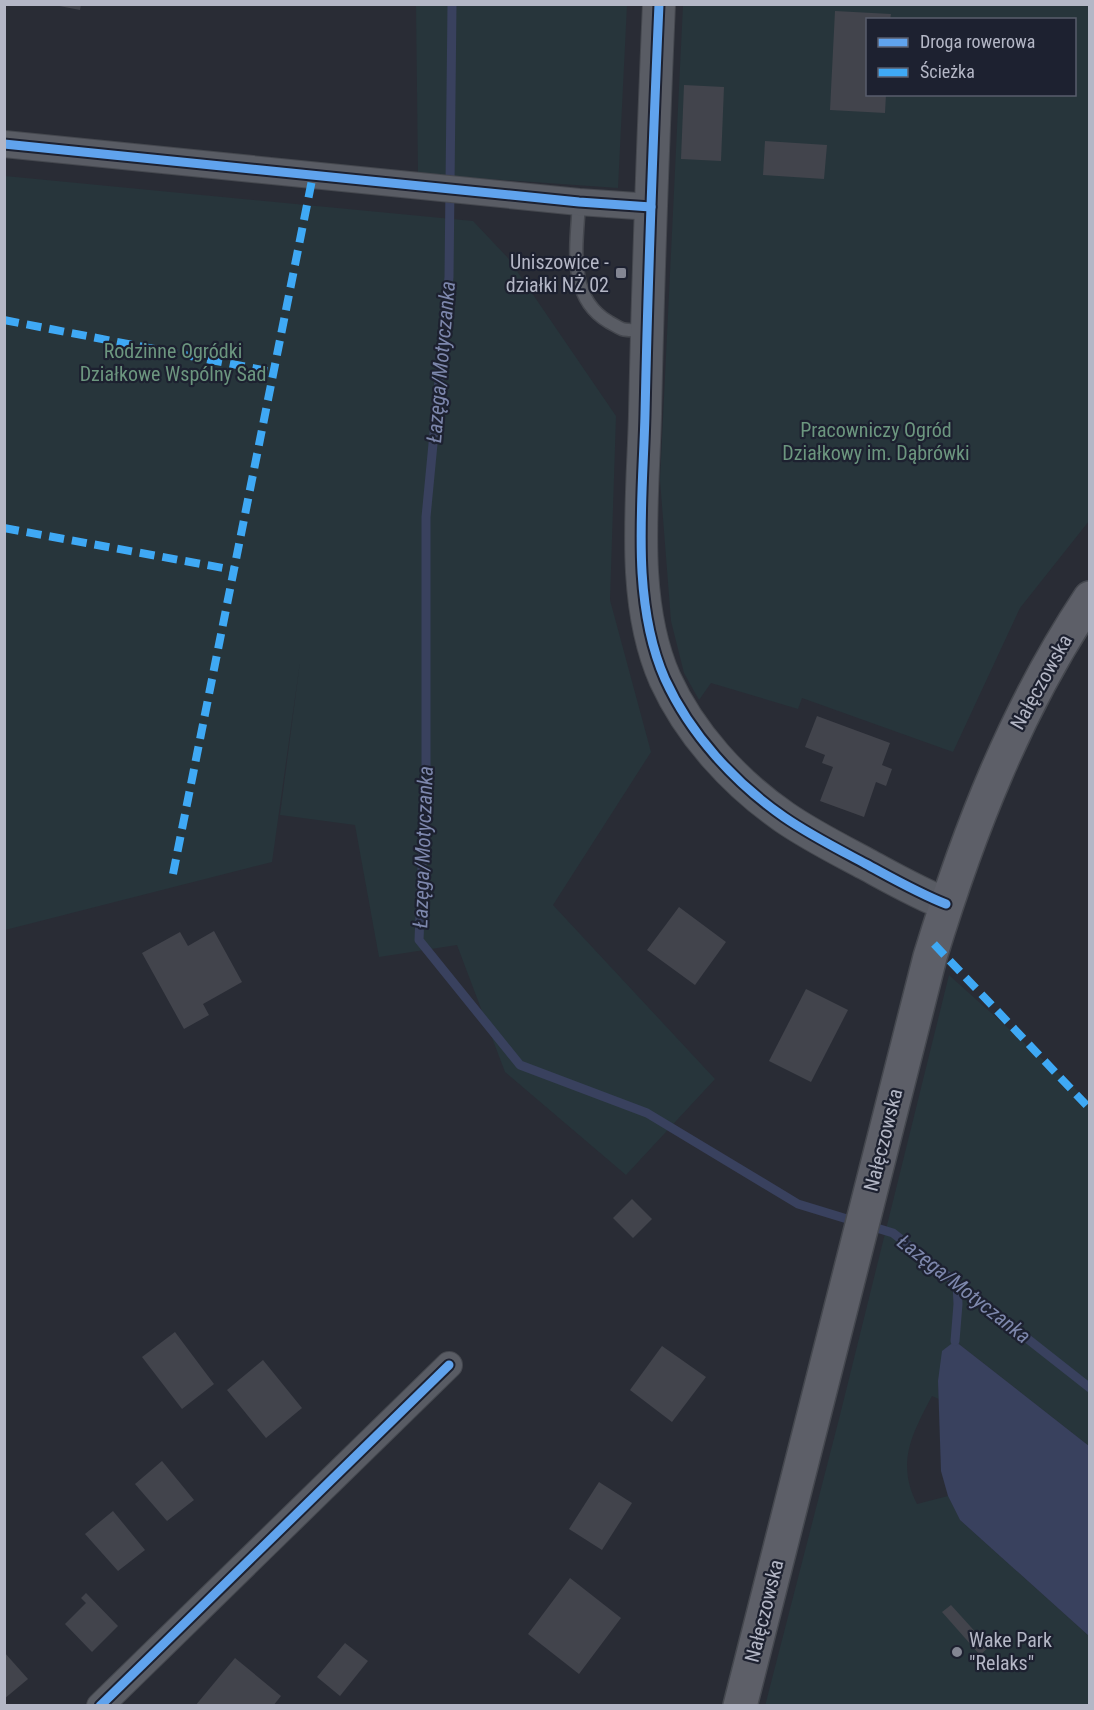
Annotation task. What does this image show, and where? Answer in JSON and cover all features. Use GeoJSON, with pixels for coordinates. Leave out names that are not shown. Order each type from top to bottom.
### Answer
{"type":"FeatureCollection","features":[{"type":"Feature","properties":{"kind":"main road","name":"Nałęczowska"},"geometry":{"type":"LineString","coordinates":[[740,1706],[930,957],[946,904],[967,841],[1009,741],[1058,648],[1089,598]]}},
{"type":"Feature","properties":{"kind":"street"},"geometry":{"type":"LineString","coordinates":[[658,4],[646,331],[642,533],[648,620],[656,654],[666,680],[687,717],[708,746],[724,765],[763,801],[803,830],[946,904]]}},
{"type":"Feature","properties":{"kind":"street"},"geometry":{"type":"LineString","coordinates":[[4,144],[579,202],[651,207]]}},
{"type":"Feature","properties":{"kind":"street"},"geometry":{"type":"LineString","coordinates":[[100,1706],[449,1365]]}},
{"type":"Feature","properties":{"kind":"lane"},"geometry":{"type":"LineString","coordinates":[[579,202],[576,267],[579,284],[586,300],[599,316],[621,328],[646,331]]}},
{"type":"Feature","properties":{"kind":"green space"},"geometry":{"type":"Polygon","coordinates":[[[416,5],[627,5],[618,188],[418,174],[416,5]]]}},
{"type":"Feature","properties":{"kind":"green space","name":"Pracowniczy Ogród Działkowy im. Dąbrówki"},"geometry":{"type":"Polygon","coordinates":[[[683,5],[1089,5],[1089,521],[1020,608],[953,752],[802,698],[798,709],[711,683],[699,700],[684,673],[671,621],[660,480],[683,5]]]}},
{"type":"Feature","properties":{"kind":"green space","name":"Rodzinne Ogródki Działkowe Wspólny Sad"},"geometry":{"type":"Polygon","coordinates":[[[5,176],[473,221],[508,258],[616,416],[610,600],[651,752],[553,905],[715,1079],[626,1175],[505,1072],[457,945],[379,957],[355,825],[280,815],[300,662],[272,862],[5,930],[5,176]]]}},
{"type":"Feature","properties":{"kind":"green space"},"geometry":{"type":"Polygon","coordinates":[[[949,975],[1089,1101],[1089,1446],[955,1341],[938,1381],[939,1399],[932,1396],[913,1436],[907,1462],[908,1475],[917,1504],[948,1496],[960,1520],[1089,1636],[1089,1705],[765,1706],[840,1415],[949,975]]]}},
{"type":"Feature","properties":{"kind":"water"},"geometry":{"type":"Polygon","coordinates":[[[955,1341],[1089,1446],[1089,1636],[960,1520],[948,1496],[941,1471],[938,1381],[942,1351],[955,1341]]]}},
{"type":"Feature","properties":{"kind":"building"},"geometry":{"type":"Polygon","coordinates":[[[49,4],[81,4],[80,10],[49,4]]]}},
{"type":"Feature","properties":{"kind":"building"},"geometry":{"type":"Polygon","coordinates":[[[835,11],[891,14],[890,18],[866,18],[866,96],[886,96],[885,113],[830,110],[835,11]]]}},
{"type":"Feature","properties":{"kind":"building"},"geometry":{"type":"Polygon","coordinates":[[[684,85],[724,87],[721,161],[681,159],[684,85]]]}},
{"type":"Feature","properties":{"kind":"building"},"geometry":{"type":"Polygon","coordinates":[[[765,141],[827,145],[824,179],[763,175],[765,141]]]}},
{"type":"Feature","properties":{"kind":"building"},"geometry":{"type":"Polygon","coordinates":[[[817,716],[890,743],[882,765],[892,769],[886,786],[876,782],[864,817],[820,801],[833,767],[822,763],[825,755],[805,747],[817,716]]]}},
{"type":"Feature","properties":{"kind":"building"},"geometry":{"type":"Polygon","coordinates":[[[679,907],[726,942],[695,985],[647,950],[679,907]]]}},
{"type":"Feature","properties":{"kind":"building"},"geometry":{"type":"Polygon","coordinates":[[[214,931],[242,982],[203,1004],[209,1015],[184,1029],[142,953],[180,932],[188,946],[214,931]]]}},
{"type":"Feature","properties":{"kind":"building"},"geometry":{"type":"Polygon","coordinates":[[[806,989],[848,1010],[811,1082],[769,1061],[806,989]]]}},
{"type":"Feature","properties":{"kind":"building"},"geometry":{"type":"Polygon","coordinates":[[[632,1199],[652,1219],[633,1238],[613,1218],[632,1199]]]}},
{"type":"Feature","properties":{"kind":"building"},"geometry":{"type":"Polygon","coordinates":[[[175,1332],[214,1384],[182,1409],[142,1357],[175,1332]]]}},
{"type":"Feature","properties":{"kind":"building"},"geometry":{"type":"Polygon","coordinates":[[[662,1346],[706,1377],[672,1422],[630,1390],[662,1346]]]}},
{"type":"Feature","properties":{"kind":"building"},"geometry":{"type":"Polygon","coordinates":[[[263,1360],[302,1408],[266,1438],[227,1390],[263,1360]]]}},
{"type":"Feature","properties":{"kind":"building"},"geometry":{"type":"Polygon","coordinates":[[[162,1461],[194,1500],[167,1521],[135,1484],[162,1461]]]}},
{"type":"Feature","properties":{"kind":"building"},"geometry":{"type":"Polygon","coordinates":[[[599,1482],[632,1503],[602,1550],[569,1529],[599,1482]]]}},
{"type":"Feature","properties":{"kind":"building"},"geometry":{"type":"Polygon","coordinates":[[[113,1511],[145,1550],[118,1571],[85,1534],[113,1511]]]}},
{"type":"Feature","properties":{"kind":"building"},"geometry":{"type":"Polygon","coordinates":[[[570,1578],[621,1618],[579,1674],[528,1634],[570,1578]]]}},
{"type":"Feature","properties":{"kind":"building"},"geometry":{"type":"Polygon","coordinates":[[[86,1593],[118,1626],[92,1652],[65,1624],[86,1603],[81,1598],[86,1593]]]}},
{"type":"Feature","properties":{"kind":"building"},"geometry":{"type":"Polygon","coordinates":[[[951,1605],[989,1647],[980,1655],[942,1612],[951,1605]]]}},
{"type":"Feature","properties":{"kind":"building"},"geometry":{"type":"Polygon","coordinates":[[[345,1643],[368,1661],[340,1696],[317,1677],[345,1643]]]}},
{"type":"Feature","properties":{"kind":"building"},"geometry":{"type":"Polygon","coordinates":[[[4,1652],[28,1679],[4,1699],[4,1652]]]}},
{"type":"Feature","properties":{"kind":"building"},"geometry":{"type":"Polygon","coordinates":[[[235,1658],[281,1696],[273,1706],[195,1706],[235,1658]]]}},
{"type":"Feature","properties":{"kind":"waterway","name":"Łazęga/Motyczanka"},"geometry":{"type":"LineString","coordinates":[[452,4],[449,277],[426,517],[426,773],[419,940],[520,1065],[647,1113],[798,1204],[893,1233],[1090,1388]]}},
{"type":"Feature","properties":{"kind":"waterway"},"geometry":{"type":"LineString","coordinates":[[955,1341],[957,1283]]}},
{"type":"Feature","properties":{"kind":"marked path"},"geometry":{"type":"LineString","coordinates":[[173,874],[313,175]]}},
{"type":"Feature","properties":{"kind":"marked path"},"geometry":{"type":"LineString","coordinates":[[4,320],[273,372]]}},
{"type":"Feature","properties":{"kind":"marked path"},"geometry":{"type":"LineString","coordinates":[[4,528],[234,570]]}},
{"type":"Feature","properties":{"kind":"marked path"},"geometry":{"type":"LineString","coordinates":[[934,944],[1090,1109]]}},
{"type":"Feature","properties":{"kind":"cycle path"},"geometry":{"type":"LineString","coordinates":[[659,4],[641,514],[643,583],[654,648],[665,679],[687,719],[715,756],[748,789],[784,817],[814,836],[905,885],[946,904]]}},
{"type":"Feature","properties":{"kind":"cycle path"},"geometry":{"type":"LineString","coordinates":[[4,144],[579,202],[651,207]]}},
{"type":"Feature","properties":{"kind":"cycle path"},"geometry":{"type":"LineString","coordinates":[[100,1706],[449,1365]]}},
{"type":"Feature","properties":{"kind":"place","name":"Uniszowice - działki NŻ 02"},"geometry":{"type":"Point","coordinates":[621,273]}},
{"type":"Feature","properties":{"kind":"place","name":"Wake Park \"Relaks\""},"geometry":{"type":"Point","coordinates":[957,1652]}}]}
